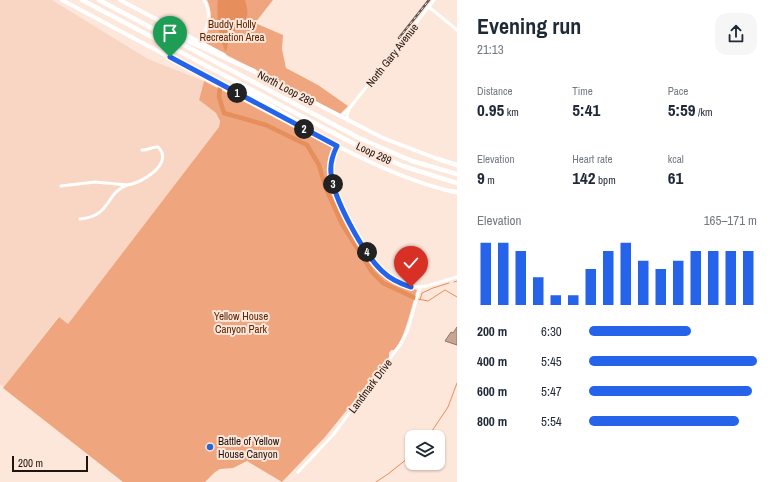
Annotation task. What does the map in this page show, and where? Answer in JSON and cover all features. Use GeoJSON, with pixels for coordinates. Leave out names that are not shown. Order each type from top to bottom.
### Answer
{"type":"FeatureCollection","features":[{"type":"Feature","properties":{"kind":"highway"},"geometry":{"type":"LineString","coordinates":[[78,0],[107,13]]}},
{"type":"Feature","properties":{"kind":"highway","name":"Loop 289"},"geometry":{"type":"LineString","coordinates":[[82,0],[383,158],[414,170],[457,182]]}},
{"type":"Feature","properties":{"kind":"highway","name":"Loop 289"},"geometry":{"type":"LineString","coordinates":[[99,0],[365,141],[412,161],[457,174]]}},
{"type":"Feature","properties":{"kind":"highway"},"geometry":{"type":"LineString","coordinates":[[128,16],[137,18],[254,72]]}},
{"type":"Feature","properties":{"kind":"highway"},"geometry":{"type":"LineString","coordinates":[[218,72],[296,123],[335,145]]}},
{"type":"Feature","properties":{"kind":"highway"},"geometry":{"type":"LineString","coordinates":[[438,159],[457,165]]}},
{"type":"Feature","properties":{"kind":"highway"},"geometry":{"type":"LineString","coordinates":[[451,191],[457,192]]}},
{"type":"Feature","properties":{"kind":"main road"},"geometry":{"type":"LineString","coordinates":[[62,0],[335,145],[401,175],[451,191]]}},
{"type":"Feature","properties":{"kind":"main road","name":"North Loop 289"},"geometry":{"type":"LineString","coordinates":[[120,0],[340,117],[398,146],[438,159]]}},
{"type":"Feature","properties":{"kind":"street"},"geometry":{"type":"LineString","coordinates":[[200,42],[209,20],[208,7],[204,0]]}},
{"type":"Feature","properties":{"kind":"street","name":"North Gary Avenue"},"geometry":{"type":"LineString","coordinates":[[340,117],[349,109],[434,0]]}},
{"type":"Feature","properties":{"kind":"street"},"geometry":{"type":"LineString","coordinates":[[429,7],[457,30]]}},
{"type":"Feature","properties":{"kind":"street"},"geometry":{"type":"LineString","coordinates":[[348,121],[347,116],[349,109]]}},
{"type":"Feature","properties":{"kind":"street"},"geometry":{"type":"LineString","coordinates":[[335,145],[331,165],[333,183],[344,211],[376,266],[389,277],[407,286],[420,287],[457,277]]}},
{"type":"Feature","properties":{"kind":"street"},"geometry":{"type":"LineString","coordinates":[[80,219],[91,218],[99,214],[120,188],[144,179],[156,170],[162,161],[163,153],[158,147],[154,146],[148,150],[142,150]]}},
{"type":"Feature","properties":{"kind":"street"},"geometry":{"type":"LineString","coordinates":[[61,186],[95,182],[127,185]]}},
{"type":"Feature","properties":{"kind":"street","name":"Landmark Drive"},"geometry":{"type":"LineString","coordinates":[[298,472],[334,434],[400,345],[407,332],[420,287]]}},
{"type":"Feature","properties":{"kind":"shaded area"},"geometry":{"type":"Polygon","coordinates":[[[0,0],[52,0],[148,59],[204,81],[199,100],[216,113],[220,121],[219,127],[68,324],[58,317],[4,387],[0,384],[0,0]]]}},
{"type":"Feature","properties":{"kind":"shaded area"},"geometry":{"type":"Polygon","coordinates":[[[218,0],[245,0],[247,9],[244,24],[226,39],[228,43],[226,52],[219,27],[217,12],[218,0]]]}},
{"type":"Feature","properties":{"kind":"green space","name":"Buddy Holly Recreation Area"},"geometry":{"type":"Polygon","coordinates":[[[207,0],[273,0],[255,23],[283,35],[282,49],[286,68],[318,85],[348,106],[340,114],[204,43],[204,38],[208,31],[211,19],[211,12],[207,0]]]}},
{"type":"Feature","properties":{"kind":"green space","name":"Yellow House Canyon Park"},"geometry":{"type":"Polygon","coordinates":[[[204,81],[333,148],[328,169],[330,184],[334,198],[348,228],[366,256],[383,275],[404,286],[417,290],[401,338],[394,350],[391,350],[389,353],[389,358],[325,437],[282,482],[247,461],[233,468],[220,469],[205,482],[123,482],[3,388],[59,317],[68,324],[219,127],[220,121],[216,113],[199,100],[204,81]]]}},
{"type":"Feature","properties":{"kind":"building"},"geometry":{"type":"Polygon","coordinates":[[[457,327],[457,345],[445,341],[451,332],[453,333],[457,327]]]}},
{"type":"Feature","properties":{"kind":"waterway"},"geometry":{"type":"LineString","coordinates":[[220,87],[219,97],[224,113],[266,125],[307,145],[319,165],[325,186],[342,224],[372,272],[383,283],[415,298]]}},
{"type":"Feature","properties":{"kind":"waterway"},"geometry":{"type":"LineString","coordinates":[[420,300],[422,293],[449,283]]}},
{"type":"Feature","properties":{"kind":"waterway"},"geometry":{"type":"LineString","coordinates":[[418,299],[428,301],[445,290],[457,297]]}},
{"type":"Feature","properties":{"kind":"waterway"},"geometry":{"type":"LineString","coordinates":[[433,430],[448,407],[457,383]]}},
{"type":"Feature","properties":{"kind":"waterway"},"geometry":{"type":"LineString","coordinates":[[376,482],[405,461]]}},
{"type":"Feature","properties":{"kind":"railway"},"geometry":{"type":"LineString","coordinates":[[399,38],[429,0]]}},
{"type":"Feature","properties":{"kind":"place","name":"Battle of Yellow House Canyon"},"geometry":{"type":"Point","coordinates":[210,447]}},
{"type":"Feature","properties":{"kind":"route"},"geometry":{"type":"LineString","coordinates":[[170,57],[337,146],[334,152],[330,171],[337,197],[348,219],[376,266],[393,279],[411,287]]}}]}
